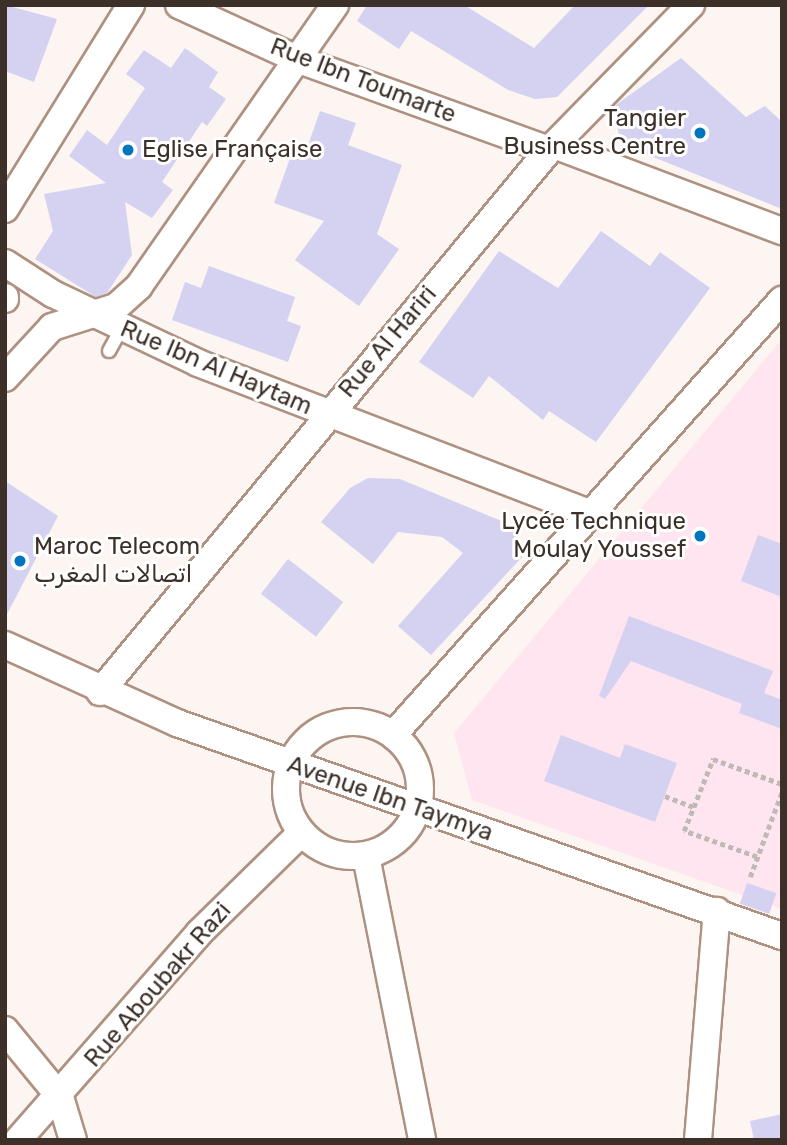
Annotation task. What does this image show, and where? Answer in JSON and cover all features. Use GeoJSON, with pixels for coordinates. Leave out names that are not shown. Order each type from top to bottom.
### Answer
{"type":"FeatureCollection","features":[{"type":"Feature","properties":{"kind":"street"},"geometry":{"type":"LineString","coordinates":[[5,209],[131,5]]}},
{"type":"Feature","properties":{"kind":"street","name":"Rue Ibn Toumarte"},"geometry":{"type":"LineString","coordinates":[[179,5],[299,60],[552,147],[782,231]]}},
{"type":"Feature","properties":{"kind":"street"},"geometry":{"type":"LineString","coordinates":[[5,378],[40,335],[95,315],[139,286],[335,5]]}},
{"type":"Feature","properties":{"kind":"street","name":"Rue Al Hariri"},"geometry":{"type":"LineString","coordinates":[[100,692],[327,415],[552,147],[691,5]]}},
{"type":"Feature","properties":{"kind":"street","name":"Rue Ibn Al Haytam"},"geometry":{"type":"LineString","coordinates":[[5,263],[122,328],[327,415],[593,515]]}},
{"type":"Feature","properties":{"kind":"street"},"geometry":{"type":"LineString","coordinates":[[393,735],[593,515],[782,300]]}},
{"type":"Feature","properties":{"kind":"street","name":"Avenue Ibn Taymya"},"geometry":{"type":"LineString","coordinates":[[5,645],[100,692],[290,764],[718,911],[782,936]]}},
{"type":"Feature","properties":{"kind":"street"},"geometry":{"type":"LineString","coordinates":[[358,722],[393,735],[418,771],[418,810],[406,831],[366,856],[342,856],[301,833],[286,800],[290,764],[301,746],[337,723],[358,722]]}},
{"type":"Feature","properties":{"kind":"street","name":"Rue Aboubakr Razi"},"geometry":{"type":"LineString","coordinates":[[18,1140],[60,1097],[199,933],[301,833]]}},
{"type":"Feature","properties":{"kind":"street"},"geometry":{"type":"LineString","coordinates":[[366,856],[422,1140]]}},
{"type":"Feature","properties":{"kind":"street"},"geometry":{"type":"LineString","coordinates":[[698,1140],[718,911]]}},
{"type":"Feature","properties":{"kind":"street"},"geometry":{"type":"LineString","coordinates":[[5,1030],[60,1097],[73,1140]]}},
{"type":"Feature","properties":{"kind":"lane"},"geometry":{"type":"LineString","coordinates":[[109,351],[122,328]]}},
{"type":"Feature","properties":{"kind":"path"},"geometry":{"type":"LineString","coordinates":[[757,857],[684,831],[713,759],[782,784]]}},
{"type":"Feature","properties":{"kind":"path"},"geometry":{"type":"LineString","coordinates":[[750,877],[782,792]]}},
{"type":"Feature","properties":{"kind":"path"},"geometry":{"type":"LineString","coordinates":[[665,796],[693,807]]}},
{"type":"Feature","properties":{"kind":"shaded area","name":"Lycée Technique Moulay Youssef"},"geometry":{"type":"Polygon","coordinates":[[[782,339],[782,909],[472,800],[454,733],[782,339]]]}},
{"type":"Feature","properties":{"kind":"building"},"geometry":{"type":"Polygon","coordinates":[[[5,5],[57,19],[34,82],[5,71],[5,5]]]}},
{"type":"Feature","properties":{"kind":"building"},"geometry":{"type":"Polygon","coordinates":[[[367,5],[464,5],[534,48],[575,5],[649,5],[557,97],[535,99],[508,90],[411,31],[399,49],[357,21],[367,5]]]}},
{"type":"Feature","properties":{"kind":"building","name":"Eglise Française"},"geometry":{"type":"Polygon","coordinates":[[[185,48],[218,72],[209,87],[226,99],[207,126],[202,122],[162,182],[173,190],[152,218],[125,202],[132,255],[107,293],[96,297],[35,259],[53,231],[44,194],[106,183],[69,156],[87,130],[107,145],[145,88],[126,74],[144,50],[171,68],[185,48]]]}},
{"type":"Feature","properties":{"kind":"building","name":"Tangier Business Centre"},"geometry":{"type":"Polygon","coordinates":[[[681,58],[746,117],[765,106],[782,122],[782,209],[621,144],[613,107],[681,58]]]}},
{"type":"Feature","properties":{"kind":"building"},"geometry":{"type":"Polygon","coordinates":[[[320,111],[356,123],[348,145],[402,165],[377,234],[399,249],[359,306],[295,260],[324,221],[274,203],[294,147],[306,151],[320,111]]]}},
{"type":"Feature","properties":{"kind":"building"},"geometry":{"type":"Polygon","coordinates":[[[601,231],[650,266],[660,252],[710,288],[596,442],[549,411],[543,420],[489,376],[473,398],[419,362],[499,251],[558,288],[601,231]]]}},
{"type":"Feature","properties":{"kind":"building"},"geometry":{"type":"Polygon","coordinates":[[[209,266],[295,297],[287,321],[301,326],[288,362],[172,320],[185,282],[201,288],[209,266]]]}},
{"type":"Feature","properties":{"kind":"building"},"geometry":{"type":"Polygon","coordinates":[[[368,478],[400,479],[516,527],[523,556],[431,655],[398,626],[463,553],[442,537],[398,532],[373,564],[321,522],[350,488],[368,478]]]}},
{"type":"Feature","properties":{"kind":"building","name":"Maroc Telecom اتصالات المغرب"},"geometry":{"type":"Polygon","coordinates":[[[5,481],[58,516],[5,618],[5,481]]]}},
{"type":"Feature","properties":{"kind":"building"},"geometry":{"type":"Polygon","coordinates":[[[758,535],[782,544],[782,597],[741,581],[758,535]]]}},
{"type":"Feature","properties":{"kind":"building"},"geometry":{"type":"Polygon","coordinates":[[[288,559],[343,602],[316,637],[261,594],[288,559]]]}},
{"type":"Feature","properties":{"kind":"building"},"geometry":{"type":"Polygon","coordinates":[[[629,616],[773,671],[764,693],[782,700],[782,729],[739,713],[742,704],[631,661],[605,699],[599,696],[629,616]]]}},
{"type":"Feature","properties":{"kind":"building"},"geometry":{"type":"Polygon","coordinates":[[[561,735],[620,758],[625,744],[677,763],[655,822],[544,781],[561,735]]]}},
{"type":"Feature","properties":{"kind":"building"},"geometry":{"type":"Polygon","coordinates":[[[747,883],[776,893],[769,914],[740,904],[747,883]]]}},
{"type":"Feature","properties":{"kind":"building"},"geometry":{"type":"Polygon","coordinates":[[[782,1114],[782,1140],[754,1140],[750,1121],[782,1114]]]}},
{"type":"Feature","properties":{"kind":"place","name":"Tangier Business Centre"},"geometry":{"type":"Point","coordinates":[700,133]}},
{"type":"Feature","properties":{"kind":"place","name":"Eglise Française"},"geometry":{"type":"Point","coordinates":[128,150]}},
{"type":"Feature","properties":{"kind":"place","name":"Lycée Technique Moulay Youssef"},"geometry":{"type":"Point","coordinates":[700,536]}},
{"type":"Feature","properties":{"kind":"place","name":"Maroc Telecom اتصالات المغرب"},"geometry":{"type":"Point","coordinates":[20,561]}}]}
